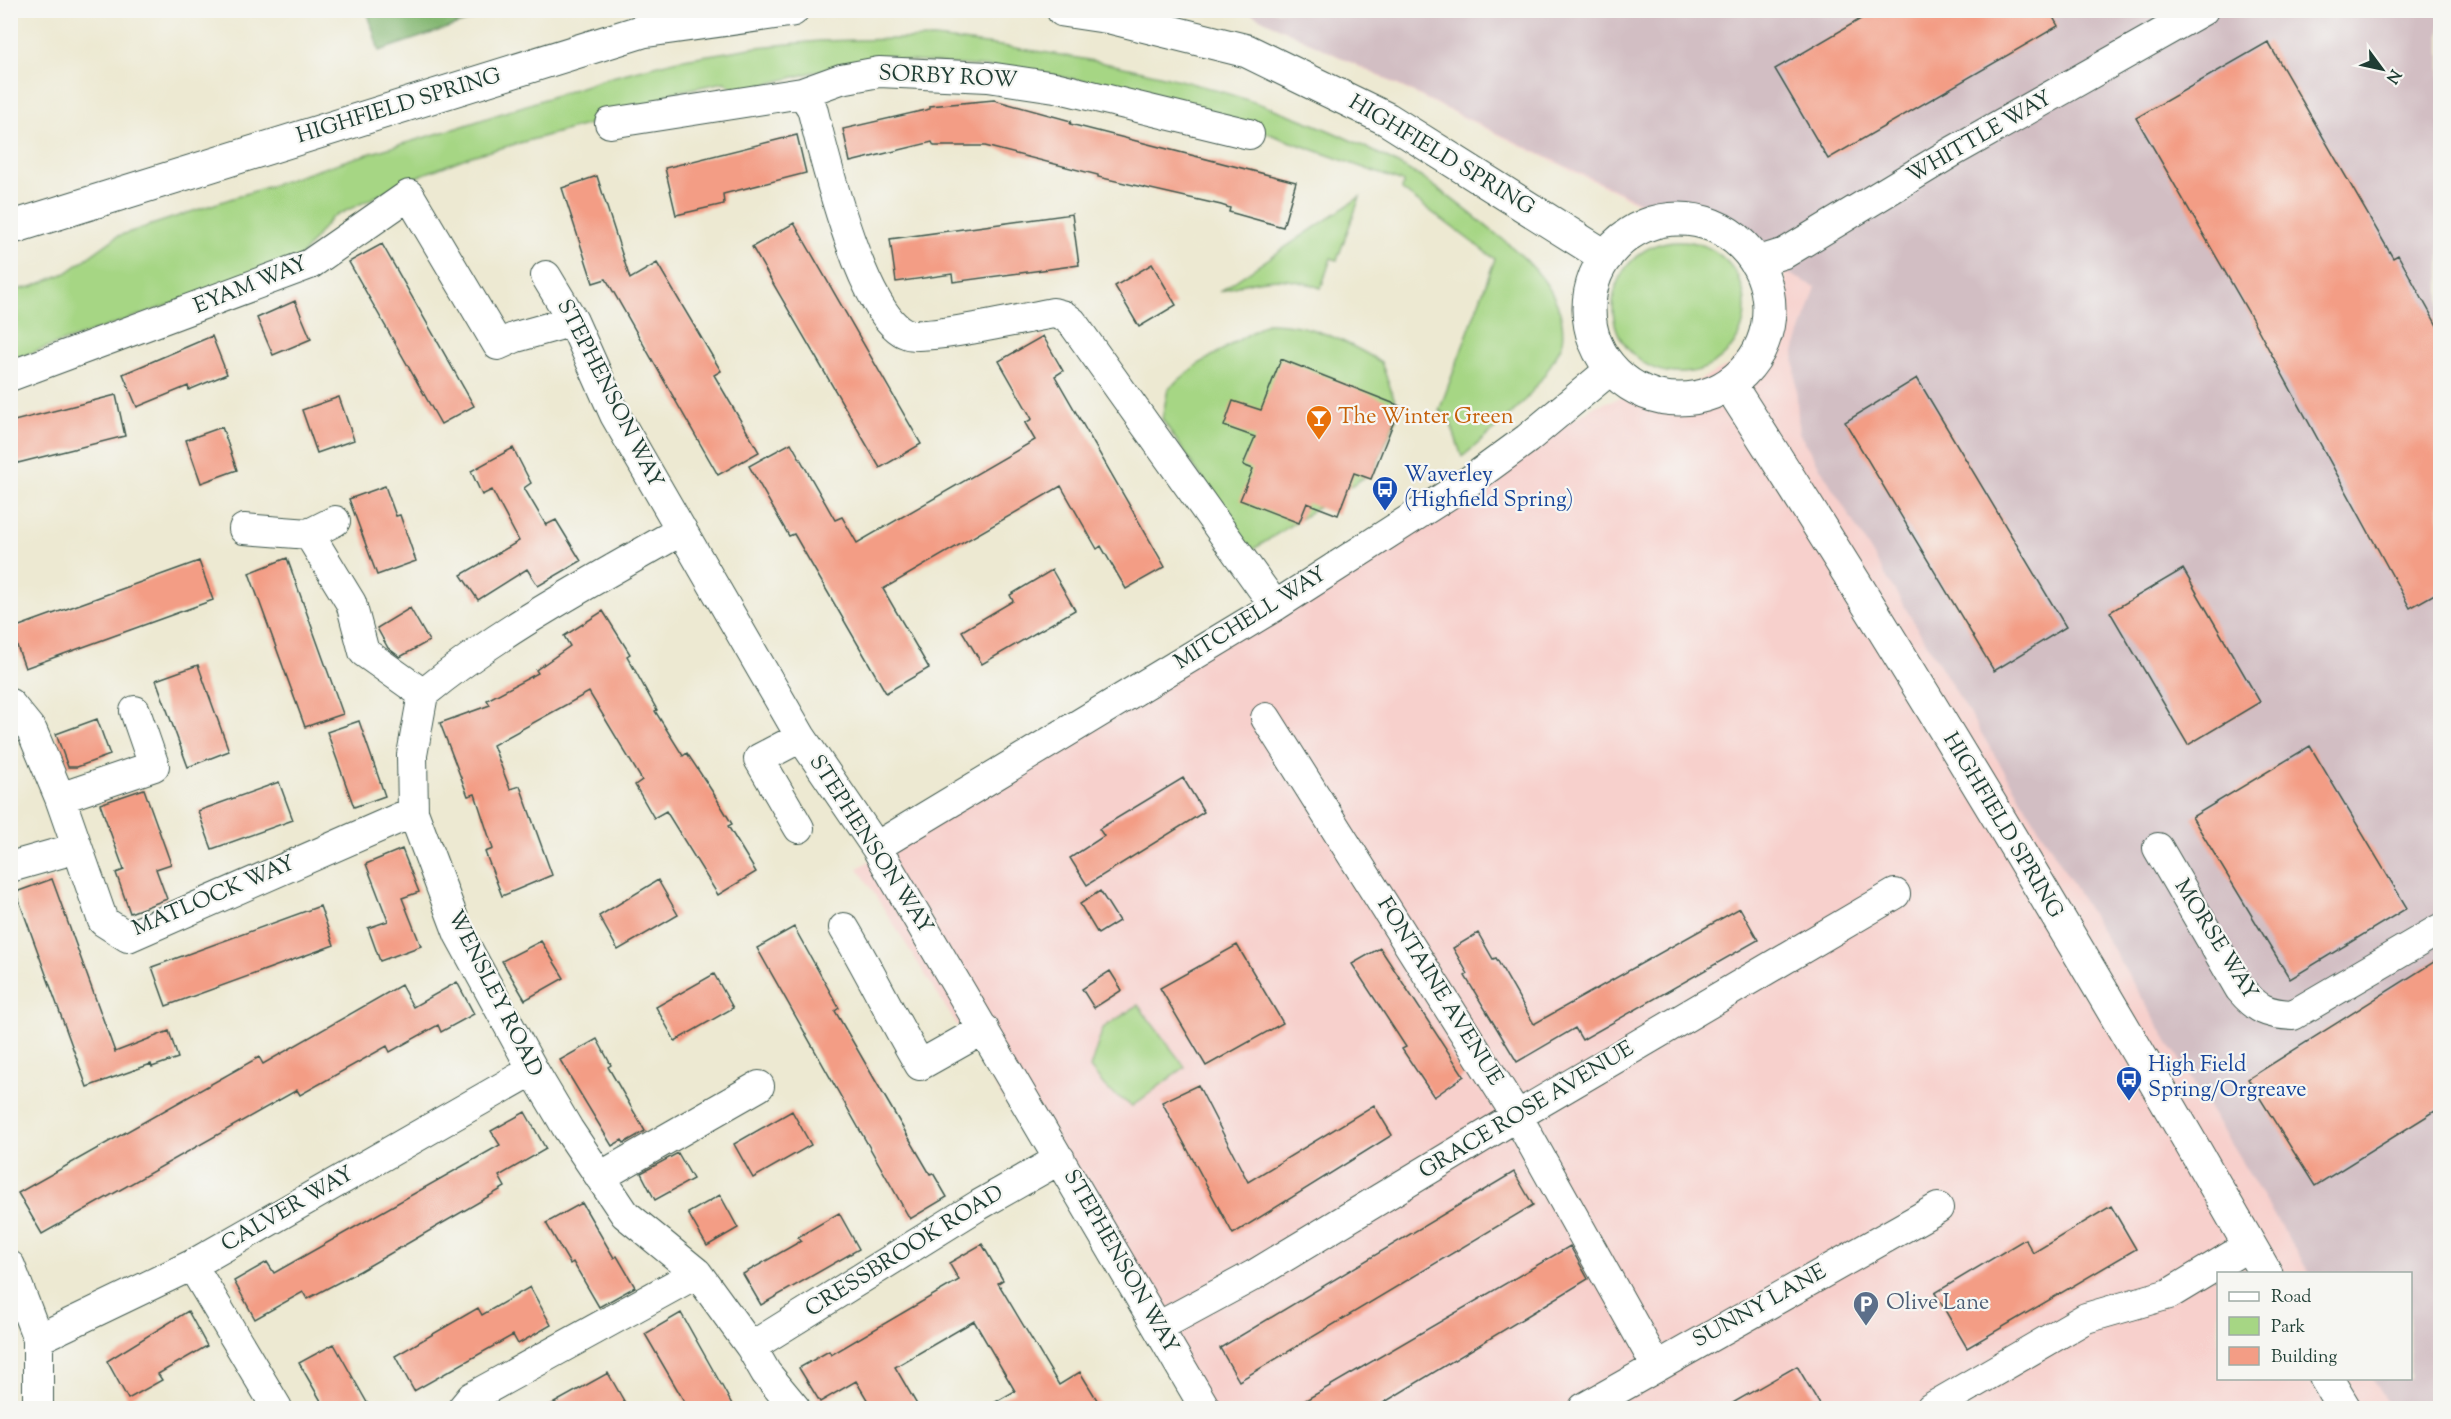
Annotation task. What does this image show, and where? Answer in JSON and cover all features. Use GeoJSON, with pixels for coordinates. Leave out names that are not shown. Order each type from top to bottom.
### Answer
{"type":"FeatureCollection","features":[{"type":"Feature","properties":{"kind":"main road","name":"HIGHFIELD SPRING"},"geometry":{"type":"LineString","coordinates":[[10,228],[643,30],[792,10]]}},
{"type":"Feature","properties":{"kind":"main road","name":"HIGHFIELD SPRING"},"geometry":{"type":"LineString","coordinates":[[1062,10],[1110,17],[1247,51],[1387,118],[1606,257]]}},
{"type":"Feature","properties":{"kind":"main road"},"geometry":{"type":"LineString","coordinates":[[1672,219],[1701,221],[1728,233],[1742,243],[1756,262],[1765,282],[1769,314],[1762,345],[1747,369],[1729,384],[1692,399],[1662,398],[1634,387],[1611,369],[1596,345],[1589,318],[1591,290],[1606,257],[1623,239],[1644,226],[1672,219]]}},
{"type":"Feature","properties":{"kind":"main road","name":"HIGHFIELD SPRING"},"geometry":{"type":"LineString","coordinates":[[1729,384],[1820,526],[1996,815],[2265,1272]]}},
{"type":"Feature","properties":{"kind":"main road"},"geometry":{"type":"LineString","coordinates":[[2327,1380],[2344,1408]]}},
{"type":"Feature","properties":{"kind":"street","name":"WHITTLE WAY"},"geometry":{"type":"LineString","coordinates":[[1756,262],[1785,253],[1952,152],[2203,10]]}},
{"type":"Feature","properties":{"kind":"street","name":"SORBY ROW"},"geometry":{"type":"LineString","coordinates":[[610,123],[802,93],[842,79],[879,72],[988,77],[1055,87],[1249,134]]}},
{"type":"Feature","properties":{"kind":"street"},"geometry":{"type":"LineString","coordinates":[[802,93],[812,108],[846,232],[878,303],[893,324],[908,334],[931,334],[1053,314],[1064,316],[1072,322],[1275,606]]}},
{"type":"Feature","properties":{"kind":"street","name":"EYAM WAY"},"geometry":{"type":"LineString","coordinates":[[10,375],[310,264],[409,195],[498,345],[516,337],[573,321]]}},
{"type":"Feature","properties":{"kind":"street","name":"STEPHENSON WAY"},"geometry":{"type":"LineString","coordinates":[[546,276],[573,321],[615,415],[801,737],[876,847],[1205,1408]]}},
{"type":"Feature","properties":{"kind":"street","name":"MITCHELL WAY"},"geometry":{"type":"LineString","coordinates":[[876,847],[1275,606],[1471,480],[1527,439],[1611,369]]}},
{"type":"Feature","properties":{"kind":"street"},"geometry":{"type":"LineString","coordinates":[[244,529],[309,534],[335,521]]}},
{"type":"Feature","properties":{"kind":"street"},"geometry":{"type":"LineString","coordinates":[[309,534],[351,603],[364,652],[423,694],[468,657],[547,606],[682,530]]}},
{"type":"Feature","properties":{"kind":"street","name":"WENSLEY ROAD"},"geometry":{"type":"LineString","coordinates":[[423,694],[412,755],[413,812],[459,934],[533,1070],[625,1214],[697,1273],[751,1347],[766,1373],[795,1408]]}},
{"type":"Feature","properties":{"kind":"street","name":"MATLOCK WAY"},"geometry":{"type":"LineString","coordinates":[[10,704],[32,731],[60,798],[103,921],[128,937],[413,812]]}},
{"type":"Feature","properties":{"kind":"street"},"geometry":{"type":"LineString","coordinates":[[60,798],[154,766],[135,711]]}},
{"type":"Feature","properties":{"kind":"street","name":"FONTAINE AVENUE"},"geometry":{"type":"LineString","coordinates":[[1266,718],[1517,1116],[1656,1365]]}},
{"type":"Feature","properties":{"kind":"street"},"geometry":{"type":"LineString","coordinates":[[799,828],[759,759],[801,737]]}},
{"type":"Feature","properties":{"kind":"street"},"geometry":{"type":"LineString","coordinates":[[10,867],[77,848]]}},
{"type":"Feature","properties":{"kind":"street","name":"MORSE WAY"},"geometry":{"type":"LineString","coordinates":[[2158,848],[2240,989],[2254,1005],[2276,1014],[2293,1015],[2440,929]]}},
{"type":"Feature","properties":{"kind":"street","name":"GRACE ROSE AVENUE"},"geometry":{"type":"LineString","coordinates":[[1158,1327],[1254,1275],[1517,1116],[1896,894]]}},
{"type":"Feature","properties":{"kind":"street"},"geometry":{"type":"LineString","coordinates":[[844,928],[880,989],[892,1018],[920,1065],[984,1029]]}},
{"type":"Feature","properties":{"kind":"street","name":"CALVER WAY"},"geometry":{"type":"LineString","coordinates":[[38,1339],[192,1265],[533,1070]]}},
{"type":"Feature","properties":{"kind":"street"},"geometry":{"type":"LineString","coordinates":[[600,1177],[759,1086]]}},
{"type":"Feature","properties":{"kind":"street","name":"CRESSBROOK ROAD"},"geometry":{"type":"LineString","coordinates":[[751,1347],[980,1205],[1060,1159]]}},
{"type":"Feature","properties":{"kind":"street","name":"SUNNY LANE"},"geometry":{"type":"LineString","coordinates":[[1584,1408],[1656,1365],[1938,1208]]}},
{"type":"Feature","properties":{"kind":"street"},"geometry":{"type":"LineString","coordinates":[[1930,1408],[2086,1318],[2169,1293],[2250,1245]]}},
{"type":"Feature","properties":{"kind":"street"},"geometry":{"type":"LineString","coordinates":[[192,1265],[277,1408]]}},
{"type":"Feature","properties":{"kind":"street"},"geometry":{"type":"LineString","coordinates":[[10,1266],[38,1339],[38,1408]]}},
{"type":"Feature","properties":{"kind":"street"},"geometry":{"type":"LineString","coordinates":[[463,1408],[472,1397],[697,1273]]}},
{"type":"Feature","properties":{"kind":"shaded area"},"geometry":{"type":"Polygon","coordinates":[[[1245,11],[2440,11],[2440,1408],[1198,1408],[858,868],[1597,405],[1630,395],[1687,386],[1726,367],[1750,346],[1783,298],[1785,275],[1245,11]]]}},
{"type":"Feature","properties":{"kind":"shaded area"},"geometry":{"type":"Polygon","coordinates":[[[1245,11],[2440,11],[2440,1408],[2390,1408],[2373,1380],[2412,1380],[2412,1272],[2308,1272],[1799,433],[1794,352],[1816,287],[1245,11]]]}},
{"type":"Feature","properties":{"kind":"green space"},"geometry":{"type":"Polygon","coordinates":[[[367,10],[498,10],[498,11],[379,51],[367,10]]]}},
{"type":"Feature","properties":{"kind":"green space"},"geometry":{"type":"Polygon","coordinates":[[[934,38],[1058,54],[1181,80],[1301,119],[1358,144],[1434,186],[1504,240],[1530,264],[1552,293],[1559,308],[1562,325],[1560,349],[1535,388],[1501,424],[1462,457],[1448,415],[1439,411],[1495,259],[1402,190],[1403,182],[1158,94],[1016,69],[870,58],[739,91],[724,82],[671,93],[663,107],[631,113],[471,156],[421,175],[331,218],[298,260],[11,360],[10,291],[31,287],[66,273],[118,236],[608,78],[678,60],[757,47],[820,41],[934,38]]]}},
{"type":"Feature","properties":{"kind":"green space"},"geometry":{"type":"Polygon","coordinates":[[[1360,197],[1337,260],[1331,258],[1321,288],[1281,279],[1258,281],[1219,292],[1360,197]]]}},
{"type":"Feature","properties":{"kind":"green space"},"geometry":{"type":"Polygon","coordinates":[[[1679,241],[1704,246],[1726,260],[1740,282],[1745,307],[1740,332],[1726,354],[1704,368],[1679,373],[1654,368],[1632,354],[1618,332],[1613,307],[1618,282],[1632,260],[1654,246],[1679,241]]]}},
{"type":"Feature","properties":{"kind":"green space"},"geometry":{"type":"Polygon","coordinates":[[[1267,323],[1312,329],[1354,347],[1381,362],[1399,412],[1374,471],[1251,551],[1162,419],[1168,389],[1197,365],[1267,323]]]}},
{"type":"Feature","properties":{"kind":"green space"},"geometry":{"type":"Polygon","coordinates":[[[1138,1005],[1185,1067],[1132,1106],[1107,1089],[1090,1068],[1103,1028],[1138,1005]]]}},
{"type":"Feature","properties":{"kind":"building"},"geometry":{"type":"Polygon","coordinates":[[[1876,10],[2049,10],[2058,26],[1828,159],[1775,69],[1876,10]]]}},
{"type":"Feature","properties":{"kind":"building"},"geometry":{"type":"Polygon","coordinates":[[[2268,42],[2393,258],[2398,255],[2440,331],[2440,591],[2410,608],[2250,315],[2136,118],[2268,42]]]}},
{"type":"Feature","properties":{"kind":"building"},"geometry":{"type":"Polygon","coordinates":[[[994,100],[1071,121],[1070,124],[1296,182],[1283,227],[1229,212],[1230,208],[1221,205],[1098,177],[1098,175],[985,146],[934,146],[932,142],[850,162],[843,129],[930,109],[930,106],[994,100]]]}},
{"type":"Feature","properties":{"kind":"building"},"geometry":{"type":"Polygon","coordinates":[[[797,135],[806,173],[723,194],[724,204],[676,215],[665,168],[797,135]]]}},
{"type":"Feature","properties":{"kind":"building"},"geometry":{"type":"Polygon","coordinates":[[[597,176],[630,279],[657,263],[721,371],[714,375],[759,452],[718,475],[606,279],[593,283],[562,188],[597,176]]]}},
{"type":"Feature","properties":{"kind":"building"},"geometry":{"type":"Polygon","coordinates":[[[1072,214],[1079,265],[953,282],[952,274],[896,282],[890,239],[1072,214]]]}},
{"type":"Feature","properties":{"kind":"building"},"geometry":{"type":"Polygon","coordinates":[[[794,223],[921,444],[880,468],[752,247],[794,223]]]}},
{"type":"Feature","properties":{"kind":"building"},"geometry":{"type":"Polygon","coordinates":[[[382,244],[474,406],[441,424],[349,262],[382,244]]]}},
{"type":"Feature","properties":{"kind":"building"},"geometry":{"type":"Polygon","coordinates":[[[1152,264],[1176,305],[1139,327],[1115,286],[1152,264]]]}},
{"type":"Feature","properties":{"kind":"building"},"geometry":{"type":"Polygon","coordinates":[[[295,301],[311,339],[273,355],[257,318],[295,301]]]}},
{"type":"Feature","properties":{"kind":"building"},"geometry":{"type":"Polygon","coordinates":[[[212,336],[227,374],[189,390],[188,386],[137,407],[123,374],[212,336]]]}},
{"type":"Feature","properties":{"kind":"building"},"geometry":{"type":"Polygon","coordinates":[[[1043,336],[1063,371],[1055,376],[1165,567],[1126,589],[1101,546],[1097,549],[1061,486],[883,589],[929,668],[886,693],[794,534],[789,536],[749,466],[791,443],[835,520],[842,517],[857,543],[1035,440],[1025,423],[1032,419],[999,361],[1043,336]]]}},
{"type":"Feature","properties":{"kind":"building","name":"The Winter Green"},"geometry":{"type":"Polygon","coordinates":[[[1281,359],[1400,406],[1371,479],[1354,473],[1338,515],[1307,503],[1299,523],[1240,500],[1253,469],[1243,465],[1255,437],[1224,426],[1233,401],[1261,410],[1281,359]]]}},
{"type":"Feature","properties":{"kind":"building"},"geometry":{"type":"Polygon","coordinates":[[[1917,378],[2066,627],[1994,671],[1845,422],[1917,378]]]}},
{"type":"Feature","properties":{"kind":"building"},"geometry":{"type":"Polygon","coordinates":[[[116,395],[125,436],[10,465],[10,422],[116,395]]]}},
{"type":"Feature","properties":{"kind":"building"},"geometry":{"type":"Polygon","coordinates":[[[339,397],[354,440],[317,453],[302,410],[339,397]]]}},
{"type":"Feature","properties":{"kind":"building"},"geometry":{"type":"Polygon","coordinates":[[[222,427],[237,470],[201,483],[186,440],[222,427]]]}},
{"type":"Feature","properties":{"kind":"building"},"geometry":{"type":"Polygon","coordinates":[[[513,448],[531,483],[524,488],[546,525],[556,520],[581,561],[538,586],[527,569],[478,600],[461,575],[519,541],[492,490],[482,495],[471,471],[513,448]]]}},
{"type":"Feature","properties":{"kind":"building"},"geometry":{"type":"Polygon","coordinates":[[[385,486],[396,516],[400,515],[416,561],[377,575],[349,499],[385,486]]]}},
{"type":"Feature","properties":{"kind":"building"},"geometry":{"type":"Polygon","coordinates":[[[287,558],[343,714],[305,727],[249,573],[287,558]]]}},
{"type":"Feature","properties":{"kind":"building"},"geometry":{"type":"Polygon","coordinates":[[[199,561],[213,600],[25,668],[11,629],[199,561]]]}},
{"type":"Feature","properties":{"kind":"building"},"geometry":{"type":"Polygon","coordinates":[[[2183,569],[2260,702],[2188,745],[2110,612],[2183,569]]]}},
{"type":"Feature","properties":{"kind":"building"},"geometry":{"type":"Polygon","coordinates":[[[1052,570],[1075,610],[982,664],[962,631],[1013,601],[1010,595],[1052,570]]]}},
{"type":"Feature","properties":{"kind":"building"},"geometry":{"type":"Polygon","coordinates":[[[410,608],[429,641],[400,657],[388,648],[377,628],[410,608]]]}},
{"type":"Feature","properties":{"kind":"building"},"geometry":{"type":"Polygon","coordinates":[[[603,611],[630,654],[627,656],[657,710],[655,711],[683,756],[687,753],[712,791],[732,824],[728,826],[756,872],[718,895],[666,811],[654,818],[635,785],[642,780],[589,692],[493,745],[510,789],[520,786],[552,875],[502,896],[485,852],[493,849],[475,794],[468,796],[440,723],[490,705],[487,700],[538,673],[536,670],[570,646],[564,636],[603,611]]]}},
{"type":"Feature","properties":{"kind":"building"},"geometry":{"type":"Polygon","coordinates":[[[198,665],[229,751],[188,767],[156,680],[198,665]]]}},
{"type":"Feature","properties":{"kind":"building"},"geometry":{"type":"Polygon","coordinates":[[[97,719],[110,755],[77,767],[68,767],[56,734],[97,719]]]}},
{"type":"Feature","properties":{"kind":"building"},"geometry":{"type":"Polygon","coordinates":[[[359,721],[385,796],[354,807],[327,732],[359,721]]]}},
{"type":"Feature","properties":{"kind":"building"},"geometry":{"type":"Polygon","coordinates":[[[2310,746],[2407,908],[2290,979],[2192,817],[2310,746]]]}},
{"type":"Feature","properties":{"kind":"building"},"geometry":{"type":"Polygon","coordinates":[[[1183,778],[1204,812],[1087,885],[1070,858],[1104,836],[1099,829],[1183,778]]]}},
{"type":"Feature","properties":{"kind":"building"},"geometry":{"type":"Polygon","coordinates":[[[279,782],[293,820],[212,849],[198,811],[279,782]]]}},
{"type":"Feature","properties":{"kind":"building"},"geometry":{"type":"Polygon","coordinates":[[[144,789],[171,864],[156,869],[167,899],[130,913],[116,873],[124,870],[100,804],[144,789]]]}},
{"type":"Feature","properties":{"kind":"building"},"geometry":{"type":"Polygon","coordinates":[[[402,849],[419,892],[402,898],[421,946],[380,961],[368,928],[388,921],[366,864],[402,849]]]}},
{"type":"Feature","properties":{"kind":"building"},"geometry":{"type":"Polygon","coordinates":[[[52,879],[115,1052],[169,1031],[178,1058],[152,1067],[151,1064],[87,1087],[16,892],[52,879]]]}},
{"type":"Feature","properties":{"kind":"building"},"geometry":{"type":"Polygon","coordinates":[[[658,880],[678,915],[618,950],[599,916],[658,880]]]}},
{"type":"Feature","properties":{"kind":"building"},"geometry":{"type":"Polygon","coordinates":[[[1100,891],[1119,921],[1098,934],[1080,904],[1100,891]]]}},
{"type":"Feature","properties":{"kind":"building"},"geometry":{"type":"Polygon","coordinates":[[[320,906],[334,945],[166,1006],[152,967],[320,906]]]}},
{"type":"Feature","properties":{"kind":"building"},"geometry":{"type":"Polygon","coordinates":[[[1740,908],[1758,940],[1582,1040],[1575,1028],[1517,1062],[1465,976],[1468,974],[1453,948],[1478,933],[1493,959],[1496,958],[1534,1024],[1740,908]]]}},
{"type":"Feature","properties":{"kind":"building"},"geometry":{"type":"Polygon","coordinates":[[[794,927],[839,1008],[835,1011],[930,1174],[933,1173],[947,1197],[910,1219],[757,948],[794,927]]]}},
{"type":"Feature","properties":{"kind":"building"},"geometry":{"type":"Polygon","coordinates":[[[541,941],[564,978],[525,1000],[502,961],[541,941]]]}},
{"type":"Feature","properties":{"kind":"building"},"geometry":{"type":"Polygon","coordinates":[[[1237,945],[1283,1023],[1206,1066],[1160,988],[1237,945]]]}},
{"type":"Feature","properties":{"kind":"building"},"geometry":{"type":"Polygon","coordinates":[[[1380,948],[1464,1076],[1434,1097],[1402,1049],[1406,1047],[1352,964],[1380,948]]]}},
{"type":"Feature","properties":{"kind":"building"},"geometry":{"type":"Polygon","coordinates":[[[2440,958],[2440,1108],[2315,1186],[2248,1079],[2440,958]]]}},
{"type":"Feature","properties":{"kind":"building"},"geometry":{"type":"Polygon","coordinates":[[[1110,971],[1122,990],[1094,1008],[1082,989],[1110,971]]]}},
{"type":"Feature","properties":{"kind":"building"},"geometry":{"type":"Polygon","coordinates":[[[714,974],[733,1008],[675,1041],[656,1007],[714,974]]]}},
{"type":"Feature","properties":{"kind":"building"},"geometry":{"type":"Polygon","coordinates":[[[457,982],[474,1014],[441,1032],[438,1025],[390,1052],[387,1046],[300,1095],[297,1090],[42,1234],[18,1193],[259,1057],[263,1064],[401,985],[413,1007],[457,982]]]}},
{"type":"Feature","properties":{"kind":"building"},"geometry":{"type":"Polygon","coordinates":[[[597,1039],[611,1065],[608,1067],[645,1131],[624,1143],[622,1140],[612,1146],[560,1060],[597,1039]]]}},
{"type":"Feature","properties":{"kind":"building"},"geometry":{"type":"Polygon","coordinates":[[[1198,1085],[1248,1182],[1374,1105],[1392,1135],[1233,1234],[1162,1102],[1198,1085]]]}},
{"type":"Feature","properties":{"kind":"building"},"geometry":{"type":"Polygon","coordinates":[[[792,1111],[811,1145],[753,1178],[734,1144],[792,1111]]]}},
{"type":"Feature","properties":{"kind":"building"},"geometry":{"type":"Polygon","coordinates":[[[525,1112],[546,1149],[499,1176],[505,1187],[307,1299],[303,1292],[255,1319],[234,1281],[267,1262],[274,1273],[500,1145],[491,1131],[525,1112]]]}},
{"type":"Feature","properties":{"kind":"building"},"geometry":{"type":"Polygon","coordinates":[[[678,1153],[693,1179],[655,1200],[641,1173],[678,1153]]]}},
{"type":"Feature","properties":{"kind":"building"},"geometry":{"type":"Polygon","coordinates":[[[1514,1172],[1533,1205],[1239,1381],[1220,1348],[1514,1172]]]}},
{"type":"Feature","properties":{"kind":"building"},"geometry":{"type":"Polygon","coordinates":[[[720,1195],[738,1228],[707,1246],[688,1213],[720,1195]]]}},
{"type":"Feature","properties":{"kind":"building"},"geometry":{"type":"Polygon","coordinates":[[[582,1203],[614,1258],[617,1256],[635,1287],[599,1307],[573,1262],[570,1264],[546,1223],[582,1203]]]}},
{"type":"Feature","properties":{"kind":"building"},"geometry":{"type":"Polygon","coordinates":[[[2111,1206],[2136,1249],[1967,1348],[1935,1293],[2025,1239],[2033,1253],[2111,1206]]]}},
{"type":"Feature","properties":{"kind":"building"},"geometry":{"type":"Polygon","coordinates":[[[839,1213],[859,1249],[761,1305],[743,1274],[801,1241],[798,1237],[839,1213]]]}},
{"type":"Feature","properties":{"kind":"building"},"geometry":{"type":"Polygon","coordinates":[[[982,1244],[1003,1280],[998,1283],[1059,1385],[1080,1372],[1102,1408],[985,1408],[1015,1391],[974,1321],[895,1367],[919,1408],[872,1408],[856,1381],[820,1402],[799,1368],[829,1351],[831,1355],[959,1280],[949,1263],[982,1244]]]}},
{"type":"Feature","properties":{"kind":"building"},"geometry":{"type":"Polygon","coordinates":[[[1570,1246],[1588,1279],[1375,1408],[1292,1408],[1570,1246]]]}},
{"type":"Feature","properties":{"kind":"building"},"geometry":{"type":"Polygon","coordinates":[[[530,1287],[551,1325],[518,1344],[513,1335],[414,1391],[395,1356],[478,1308],[482,1315],[530,1287]]]}},
{"type":"Feature","properties":{"kind":"building"},"geometry":{"type":"Polygon","coordinates":[[[188,1311],[207,1346],[158,1374],[162,1380],[128,1399],[107,1361],[188,1311]]]}},
{"type":"Feature","properties":{"kind":"building"},"geometry":{"type":"Polygon","coordinates":[[[681,1313],[734,1408],[688,1408],[645,1334],[681,1313]]]}},
{"type":"Feature","properties":{"kind":"building"},"geometry":{"type":"Polygon","coordinates":[[[334,1344],[370,1408],[325,1408],[299,1363],[334,1344]]]}},
{"type":"Feature","properties":{"kind":"building"},"geometry":{"type":"Polygon","coordinates":[[[1797,1366],[1822,1408],[1724,1408],[1797,1366]]]}},
{"type":"Feature","properties":{"kind":"building"},"geometry":{"type":"Polygon","coordinates":[[[608,1373],[628,1408],[545,1408],[608,1373]]]}},
{"type":"Feature","properties":{"kind":"place","name":"The Winter Green"},"geometry":{"type":"Point","coordinates":[1319,441]}},
{"type":"Feature","properties":{"kind":"place","name":"Waverley (Highfield Spring)"},"geometry":{"type":"Point","coordinates":[1385,512]}},
{"type":"Feature","properties":{"kind":"place","name":"High Field Spring/Orgreave"},"geometry":{"type":"Point","coordinates":[2129,1102]}},
{"type":"Feature","properties":{"kind":"place","name":"Olive Lane"},"geometry":{"type":"Point","coordinates":[1866,1327]}}]}
